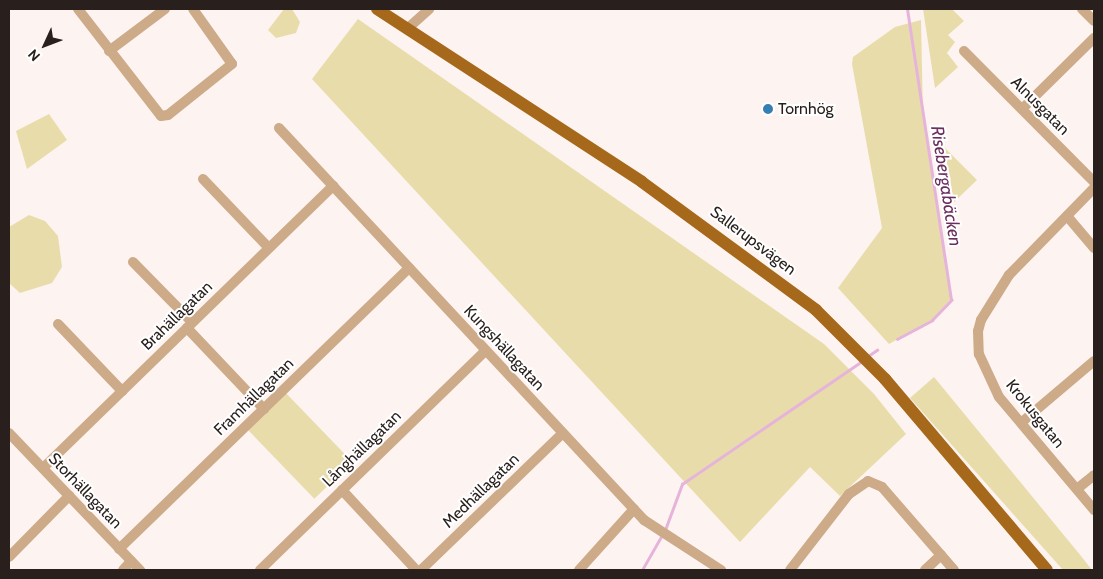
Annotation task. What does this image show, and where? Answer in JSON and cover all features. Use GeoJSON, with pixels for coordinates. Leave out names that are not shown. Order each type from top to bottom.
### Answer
{"type":"FeatureCollection","features":[{"type":"Feature","properties":{"kind":"main road","name":"Sallerupsvägen"},"geometry":{"type":"LineString","coordinates":[[378,9],[697,220],[769,272],[885,379],[1047,570]]}},
{"type":"Feature","properties":{"kind":"street"},"geometry":{"type":"LineString","coordinates":[[78,9],[155,113],[168,115],[232,64],[193,9]]}},
{"type":"Feature","properties":{"kind":"street"},"geometry":{"type":"LineString","coordinates":[[109,51],[165,9]]}},
{"type":"Feature","properties":{"kind":"street"},"geometry":{"type":"LineString","coordinates":[[407,29],[429,9]]}},
{"type":"Feature","properties":{"kind":"street"},"geometry":{"type":"LineString","coordinates":[[1082,9],[1094,21]]}},
{"type":"Feature","properties":{"kind":"street"},"geometry":{"type":"LineString","coordinates":[[1022,109],[1094,38]]}},
{"type":"Feature","properties":{"kind":"street","name":"Alnusgatan"},"geometry":{"type":"LineString","coordinates":[[964,51],[1094,182]]}},
{"type":"Feature","properties":{"kind":"street","name":"Kungshällagatan"},"geometry":{"type":"LineString","coordinates":[[279,128],[634,509],[653,527],[721,570]]}},
{"type":"Feature","properties":{"kind":"street"},"geometry":{"type":"LineString","coordinates":[[203,178],[269,248]]}},
{"type":"Feature","properties":{"kind":"street","name":"Brahällagatan"},"geometry":{"type":"LineString","coordinates":[[42,468],[333,186]]}},
{"type":"Feature","properties":{"kind":"street","name":"Krokusgatan"},"geometry":{"type":"LineString","coordinates":[[1094,188],[1009,275],[980,320],[979,354],[988,377],[1094,510]]}},
{"type":"Feature","properties":{"kind":"street"},"geometry":{"type":"LineString","coordinates":[[1067,216],[1094,248]]}},
{"type":"Feature","properties":{"kind":"street"},"geometry":{"type":"LineString","coordinates":[[133,262],[264,409]]}},
{"type":"Feature","properties":{"kind":"street","name":"Framhällagatan"},"geometry":{"type":"LineString","coordinates":[[119,548],[409,268]]}},
{"type":"Feature","properties":{"kind":"street"},"geometry":{"type":"LineString","coordinates":[[58,324],[122,391]]}},
{"type":"Feature","properties":{"kind":"street","name":"Långhällagatan"},"geometry":{"type":"LineString","coordinates":[[260,570],[486,350]]}},
{"type":"Feature","properties":{"kind":"street"},"geometry":{"type":"LineString","coordinates":[[1022,422],[1094,361]]}},
{"type":"Feature","properties":{"kind":"street","name":"Storhällagatan"},"geometry":{"type":"LineString","coordinates":[[9,433],[140,570]]}},
{"type":"Feature","properties":{"kind":"street","name":"Medhällagatan"},"geometry":{"type":"LineString","coordinates":[[420,570],[563,433]]}},
{"type":"Feature","properties":{"kind":"street"},"geometry":{"type":"LineString","coordinates":[[1077,489],[1094,475]]}},
{"type":"Feature","properties":{"kind":"street"},"geometry":{"type":"LineString","coordinates":[[790,570],[849,494],[868,481],[882,487],[954,570]]}},
{"type":"Feature","properties":{"kind":"street"},"geometry":{"type":"LineString","coordinates":[[342,490],[416,570]]}},
{"type":"Feature","properties":{"kind":"street"},"geometry":{"type":"LineString","coordinates":[[9,557],[69,496]]}},
{"type":"Feature","properties":{"kind":"street"},"geometry":{"type":"LineString","coordinates":[[579,570],[634,509]]}},
{"type":"Feature","properties":{"kind":"street"},"geometry":{"type":"LineString","coordinates":[[925,570],[941,555]]}},
{"type":"Feature","properties":{"kind":"street"},"geometry":{"type":"LineString","coordinates":[[122,570],[131,561]]}},
{"type":"Feature","properties":{"kind":"shaded area"},"geometry":{"type":"Polygon","coordinates":[[[284,9],[292,9],[300,22],[296,33],[276,38],[268,30],[284,9]]]}},
{"type":"Feature","properties":{"kind":"shaded area"},"geometry":{"type":"Polygon","coordinates":[[[923,9],[952,9],[964,21],[948,35],[955,42],[947,53],[958,67],[935,88],[923,9]]]}},
{"type":"Feature","properties":{"kind":"shaded area"},"geometry":{"type":"Polygon","coordinates":[[[358,19],[824,344],[874,394],[906,434],[840,496],[810,467],[740,542],[312,79],[358,19]]]}},
{"type":"Feature","properties":{"kind":"shaded area"},"geometry":{"type":"Polygon","coordinates":[[[921,20],[923,116],[951,300],[932,320],[889,344],[838,288],[882,228],[852,64],[853,57],[895,27],[921,20]]]}},
{"type":"Feature","properties":{"kind":"shaded area"},"geometry":{"type":"Polygon","coordinates":[[[49,114],[67,140],[27,169],[16,131],[49,114]]]}},
{"type":"Feature","properties":{"kind":"shaded area"},"geometry":{"type":"Polygon","coordinates":[[[944,147],[977,180],[954,202],[944,147]]]}},
{"type":"Feature","properties":{"kind":"shaded area"},"geometry":{"type":"Polygon","coordinates":[[[29,215],[45,221],[58,236],[62,267],[52,283],[20,293],[9,283],[9,227],[29,215]]]}},
{"type":"Feature","properties":{"kind":"shaded area"},"geometry":{"type":"Polygon","coordinates":[[[934,377],[1092,570],[1063,570],[910,398],[934,377]]]}},
{"type":"Feature","properties":{"kind":"shaded area"},"geometry":{"type":"Polygon","coordinates":[[[283,390],[352,462],[314,499],[245,427],[283,390]]]}},
{"type":"Feature","properties":{"kind":"waterway","name":"Risebergabäcken"},"geometry":{"type":"LineString","coordinates":[[897,339],[932,320],[951,300],[907,9]]}},
{"type":"Feature","properties":{"kind":"waterway","name":"Risebergabäcken"},"geometry":{"type":"LineString","coordinates":[[868,356],[877,350]]}},
{"type":"Feature","properties":{"kind":"waterway","name":"Risebergabäcken"},"geometry":{"type":"LineString","coordinates":[[665,530],[682,484],[862,361]]}},
{"type":"Feature","properties":{"kind":"waterway","name":"Risebergabäcken"},"geometry":{"type":"LineString","coordinates":[[642,570],[662,535]]}},
{"type":"Feature","properties":{"kind":"place","name":"Tornhög"},"geometry":{"type":"Point","coordinates":[768,109]}}]}
